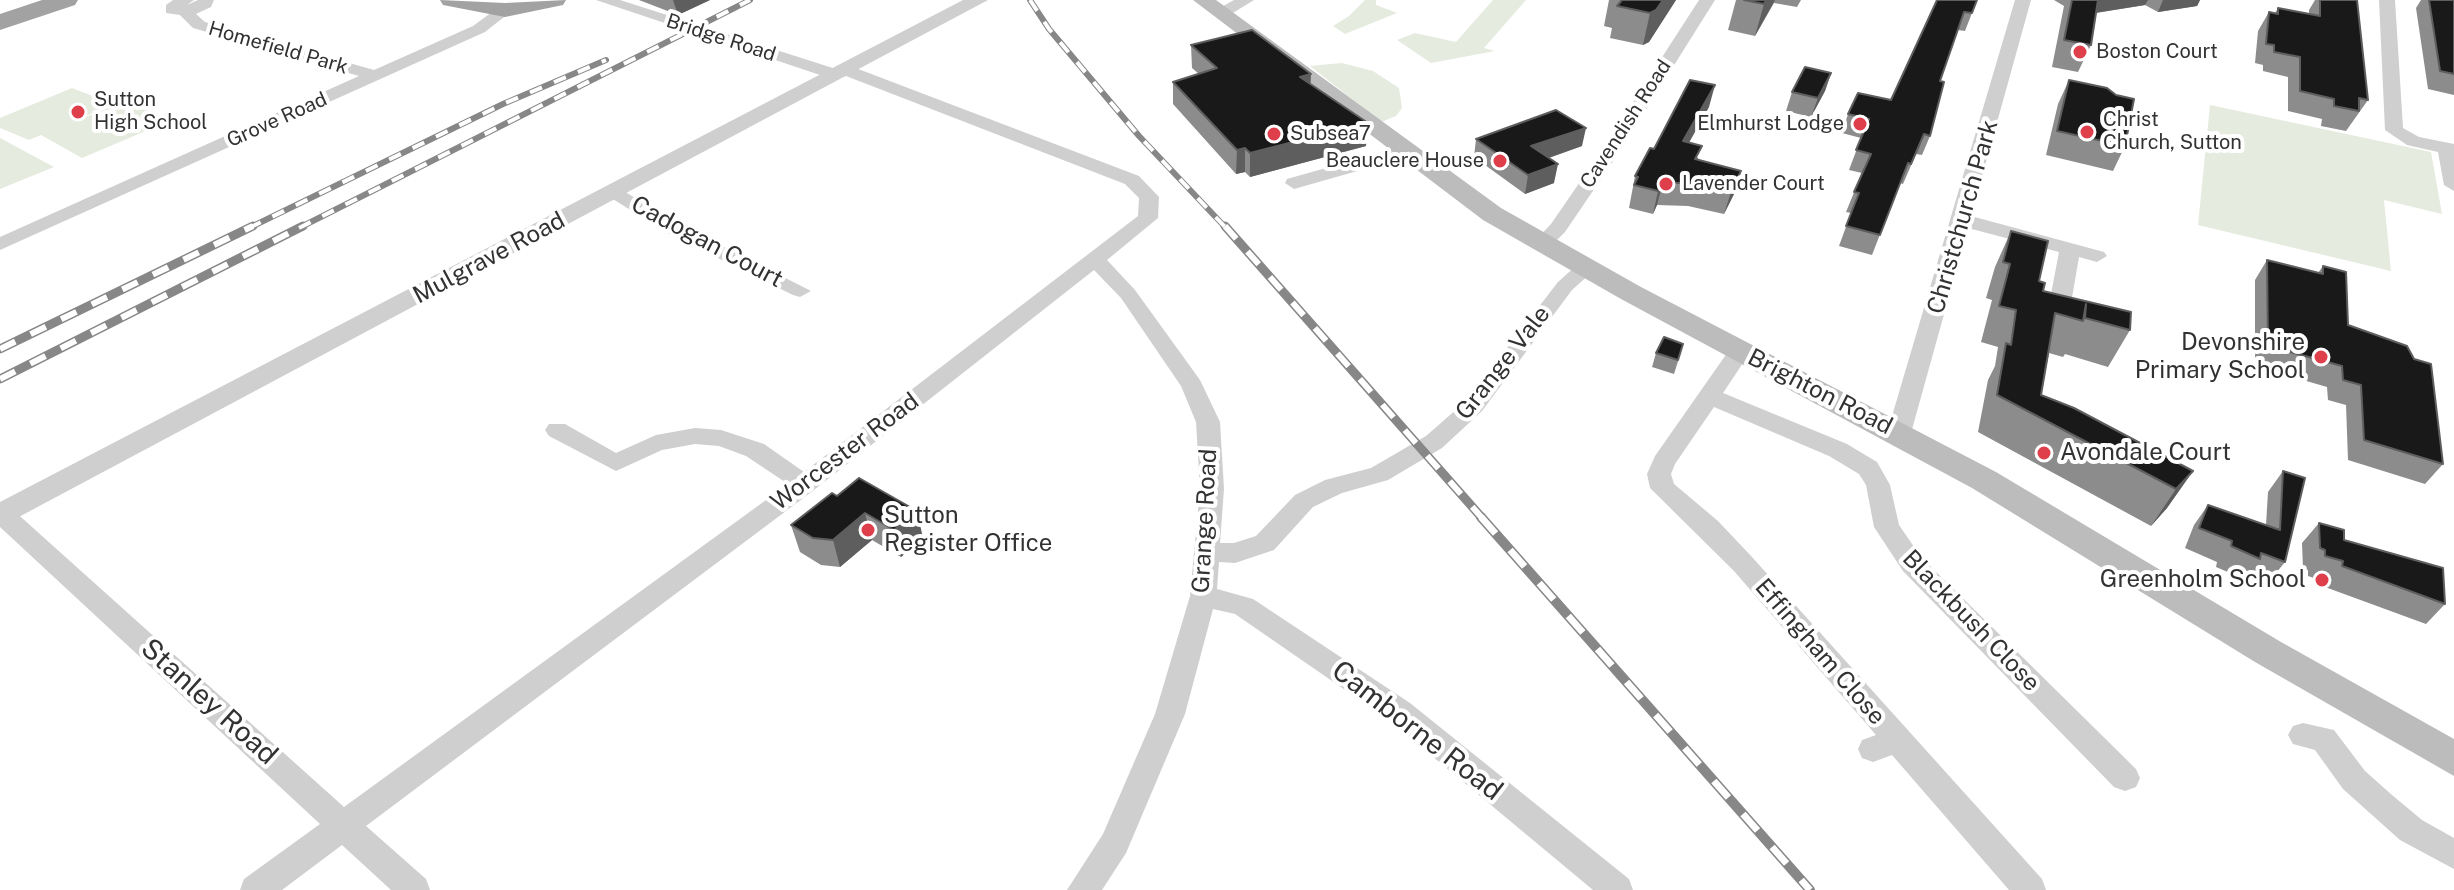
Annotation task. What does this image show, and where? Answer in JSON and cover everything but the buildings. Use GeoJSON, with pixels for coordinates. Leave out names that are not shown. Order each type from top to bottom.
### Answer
{"type":"FeatureCollection","features":[{"type":"Feature","properties":{"kind":"highway"},"geometry":{"type":"LineString","coordinates":[[7,20],[66,0]]}},
{"type":"Feature","properties":{"kind":"highway"},"geometry":{"type":"LineString","coordinates":[[7,20],[77,0]]}},
{"type":"Feature","properties":{"kind":"highway"},"geometry":{"type":"LineString","coordinates":[[452,0],[505,10]]}},
{"type":"Feature","properties":{"kind":"highway","name":"Grove Road"},"geometry":{"type":"LineString","coordinates":[[505,10],[554,0]]}},
{"type":"Feature","properties":{"kind":"main road","name":"Brighton Road"},"geometry":{"type":"LineString","coordinates":[[1213,6],[1404,152],[1492,214],[1585,268],[1899,433],[2454,759]]}},
{"type":"Feature","properties":{"kind":"street","name":"Homefield Park"},"geometry":{"type":"LineString","coordinates":[[206,0],[203,7],[187,6],[188,16],[199,25],[376,76]]}},
{"type":"Feature","properties":{"kind":"street","name":"Bridge Road"},"geometry":{"type":"LineString","coordinates":[[604,0],[707,34],[843,73]]}},
{"type":"Feature","properties":{"kind":"street","name":"Mulgrave Road"},"geometry":{"type":"LineString","coordinates":[[1,516],[978,0]]}},
{"type":"Feature","properties":{"kind":"street"},"geometry":{"type":"LineString","coordinates":[[1213,6],[1246,0]]}},
{"type":"Feature","properties":{"kind":"street","name":"Cavendish Road"},"geometry":{"type":"LineString","coordinates":[[1542,244],[1558,228],[1613,148],[1707,0]]}},
{"type":"Feature","properties":{"kind":"street","name":"Christchurch Park"},"geometry":{"type":"LineString","coordinates":[[1899,433],[2023,0]]}},
{"type":"Feature","properties":{"kind":"street"},"geometry":{"type":"LineString","coordinates":[[2386,0],[2394,130],[2413,141],[2451,150],[2454,185]]}},
{"type":"Feature","properties":{"kind":"street","name":"Grove Road"},"geometry":{"type":"LineString","coordinates":[[0,244],[479,29],[505,10]]}},
{"type":"Feature","properties":{"kind":"street","name":"Worcester Road"},"geometry":{"type":"LineString","coordinates":[[256,890],[805,484],[1148,218],[1150,201],[1137,183],[843,73]]}},
{"type":"Feature","properties":{"kind":"street"},"geometry":{"type":"LineString","coordinates":[[1294,183],[1404,152]]}},
{"type":"Feature","properties":{"kind":"street","name":"Cadogan Court"},"geometry":{"type":"LineString","coordinates":[[615,192],[676,230],[800,291]]}},
{"type":"Feature","properties":{"kind":"street"},"geometry":{"type":"LineString","coordinates":[[1962,220],[2082,249],[2060,305],[2087,301]]}},
{"type":"Feature","properties":{"kind":"street","name":"Grange Road"},"geometry":{"type":"LineString","coordinates":[[1083,890],[1115,843],[1170,714],[1203,596],[1212,489],[1208,422],[1204,409],[1185,375],[1128,294],[1113,275],[1095,262]]}},
{"type":"Feature","properties":{"kind":"street","name":"Grange Vale"},"geometry":{"type":"LineString","coordinates":[[1208,552],[1235,553],[1265,543],[1304,501],[1334,486],[1379,474],[1434,442],[1474,406],[1571,279],[1585,268]]}},
{"type":"Feature","properties":{"kind":"street","name":"Effingham Close"},"geometry":{"type":"LineString","coordinates":[[1740,351],[1659,474],[1662,488],[1729,555],[1885,745],[2030,890]]}},
{"type":"Feature","properties":{"kind":"street","name":"Blackbush Close"},"geometry":{"type":"LineString","coordinates":[[1709,396],[1838,450],[1868,468],[1878,485],[1887,527],[1912,564],[2125,778]]}},
{"type":"Feature","properties":{"kind":"street"},"geometry":{"type":"LineString","coordinates":[[557,430],[616,463],[656,443],[695,436],[721,438],[755,450],[805,484]]}},
{"type":"Feature","properties":{"kind":"street","name":"Stanley Road"},"geometry":{"type":"LineString","coordinates":[[1,516],[414,890]]}},
{"type":"Feature","properties":{"kind":"street","name":"Camborne Road"},"geometry":{"type":"LineString","coordinates":[[1203,596],[1243,606],[1387,703],[1617,890]]}},
{"type":"Feature","properties":{"kind":"street"},"geometry":{"type":"LineString","coordinates":[[2303,735],[2324,739],[2354,780],[2381,805],[2411,830],[2454,855]]}},
{"type":"Feature","properties":{"kind":"shaded area"},"geometry":{"type":"Polygon","coordinates":[[[1365,0],[1376,0],[1376,5],[1397,13],[1345,34],[1333,26],[1349,16],[1365,0]]]}},
{"type":"Feature","properties":{"kind":"shaded area"},"geometry":{"type":"Polygon","coordinates":[[[1493,0],[1526,0],[1484,48],[1495,51],[1431,63],[1397,40],[1415,33],[1456,42],[1493,0]]]}},
{"type":"Feature","properties":{"kind":"shaded area"},"geometry":{"type":"Polygon","coordinates":[[[1342,63],[1373,71],[1399,88],[1402,108],[1396,116],[1381,122],[1310,66],[1342,63]]]}},
{"type":"Feature","properties":{"kind":"shaded area"},"geometry":{"type":"Polygon","coordinates":[[[72,88],[113,104],[68,124],[128,100],[169,121],[82,158],[41,135],[29,140],[0,128],[0,118],[72,88]]]}},
{"type":"Feature","properties":{"kind":"shaded area"},"geometry":{"type":"Polygon","coordinates":[[[2210,105],[2431,152],[2442,214],[2384,200],[2391,271],[2198,225],[2210,105]]]}},
{"type":"Feature","properties":{"kind":"shaded area"},"geometry":{"type":"Polygon","coordinates":[[[0,138],[54,167],[0,189],[0,138]]]}},
{"type":"Feature","properties":{"kind":"railway"},"geometry":{"type":"LineString","coordinates":[[299,228],[750,0]]}},
{"type":"Feature","properties":{"kind":"railway"},"geometry":{"type":"LineString","coordinates":[[1030,0],[1049,29],[1139,136],[1226,228]]}},
{"type":"Feature","properties":{"kind":"railway"},"geometry":{"type":"LineString","coordinates":[[249,228],[503,104],[606,60]]}},
{"type":"Feature","properties":{"kind":"railway"},"geometry":{"type":"LineString","coordinates":[[0,349],[253,226]]}},
{"type":"Feature","properties":{"kind":"railway"},"geometry":{"type":"LineString","coordinates":[[0,379],[303,226]]}},
{"type":"Feature","properties":{"kind":"railway"},"geometry":{"type":"LineString","coordinates":[[1225,226],[1483,519]]}},
{"type":"Feature","properties":{"kind":"railway"},"geometry":{"type":"LineString","coordinates":[[1481,517],[1810,890]]}},
{"type":"Feature","properties":{"kind":"place","name":"Boston Court"},"geometry":{"type":"Point","coordinates":[2080,52]}},
{"type":"Feature","properties":{"kind":"place","name":"Sutton High School"},"geometry":{"type":"Point","coordinates":[78,112]}},
{"type":"Feature","properties":{"kind":"place","name":"Elmhurst Lodge"},"geometry":{"type":"Point","coordinates":[1860,124]}},
{"type":"Feature","properties":{"kind":"place","name":"Christ Church, Sutton"},"geometry":{"type":"Point","coordinates":[2087,132]}},
{"type":"Feature","properties":{"kind":"place","name":"Subsea7"},"geometry":{"type":"Point","coordinates":[1274,134]}},
{"type":"Feature","properties":{"kind":"place","name":"Beauclere House"},"geometry":{"type":"Point","coordinates":[1500,161]}},
{"type":"Feature","properties":{"kind":"place","name":"Lavender Court"},"geometry":{"type":"Point","coordinates":[1666,184]}},
{"type":"Feature","properties":{"kind":"place","name":"Devonshire Primary School"},"geometry":{"type":"Point","coordinates":[2321,357]}},
{"type":"Feature","properties":{"kind":"place","name":"Avondale Court"},"geometry":{"type":"Point","coordinates":[2044,453]}},
{"type":"Feature","properties":{"kind":"place","name":"Sutton Register Office"},"geometry":{"type":"Point","coordinates":[868,530]}},
{"type":"Feature","properties":{"kind":"place","name":"Greenholm School"},"geometry":{"type":"Point","coordinates":[2322,580]}}]}
